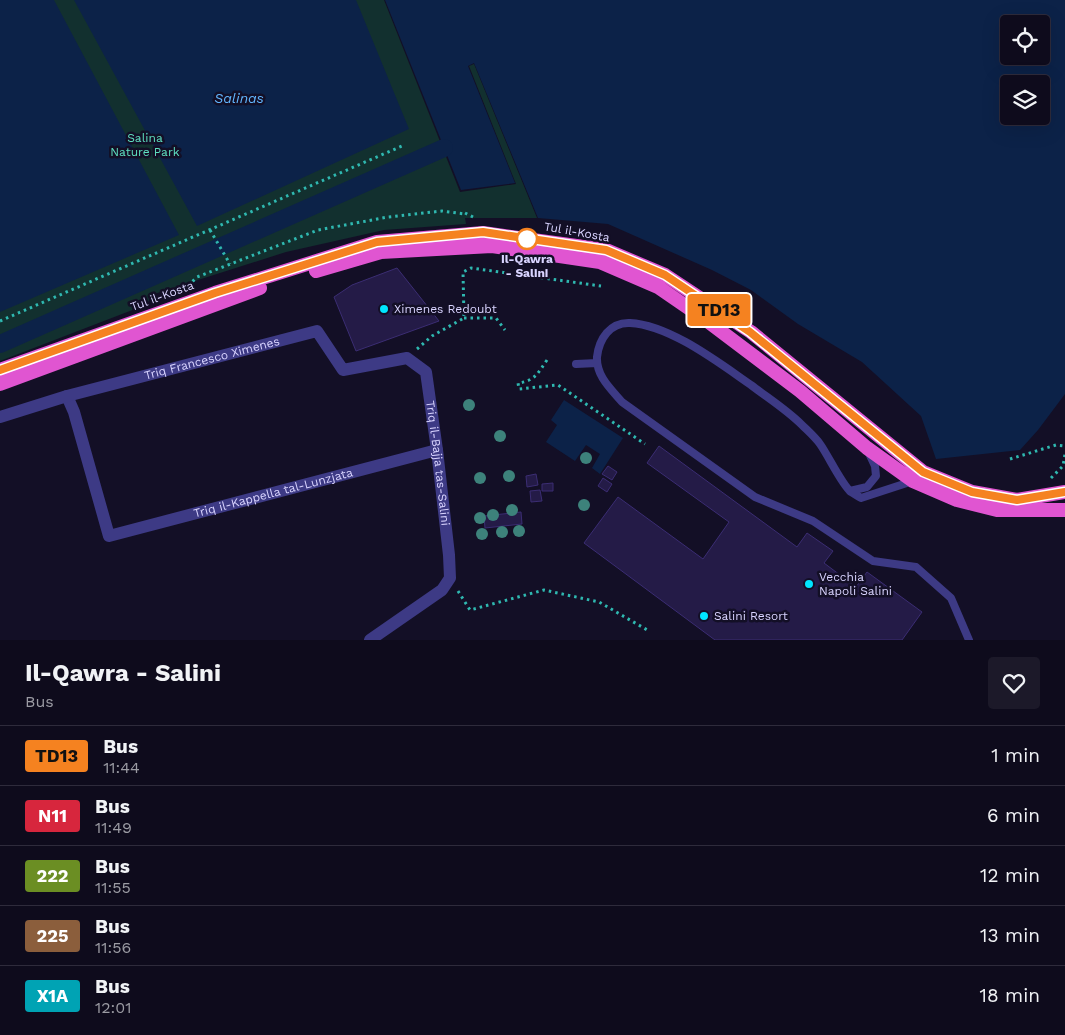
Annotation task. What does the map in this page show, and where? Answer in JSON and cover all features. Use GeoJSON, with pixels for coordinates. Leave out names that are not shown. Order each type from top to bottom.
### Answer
{"type":"FeatureCollection","features":[{"type":"Feature","properties":{"kind":"highway","name":"Tul il-Kosta"},"geometry":{"type":"LineString","coordinates":[[0,370],[215,293],[377,242],[483,232],[606,250],[665,275],[750,332],[923,472],[972,492],[1017,500],[1065,492]]}},
{"type":"Feature","properties":{"kind":"highway","name":"Tul il-Kosta"},"geometry":{"type":"LineString","coordinates":[[0,384],[273,283],[363,257],[381,252],[492,246],[600,262],[658,287],[706,320],[800,391],[867,448],[913,481],[957,500],[997,510],[1065,510]]}},
{"type":"Feature","properties":{"kind":"street","name":"Triq Francesco Ximenes"},"geometry":{"type":"LineString","coordinates":[[0,417],[67,396],[318,331],[343,370],[407,358]]}},
{"type":"Feature","properties":{"kind":"street","name":"Triq il-Bajja tas-Salini"},"geometry":{"type":"LineString","coordinates":[[407,358],[426,372],[437,450],[450,578]]}},
{"type":"Feature","properties":{"kind":"street","name":"Triq il-Kappella tal-Lunzjata"},"geometry":{"type":"LineString","coordinates":[[67,396],[74,412],[108,536],[437,450]]}},
{"type":"Feature","properties":{"kind":"street"},"geometry":{"type":"LineString","coordinates":[[370,640],[442,590],[450,578]]}},
{"type":"Feature","properties":{"kind":"lane"},"geometry":{"type":"LineString","coordinates":[[913,481],[861,498],[850,491],[819,442],[799,422],[727,368],[682,339],[639,324],[629,323],[619,324],[604,336],[598,352],[597,364],[600,374],[622,402],[755,497],[813,521],[873,560],[916,567],[951,598],[969,640]]}},
{"type":"Feature","properties":{"kind":"lane"},"geometry":{"type":"LineString","coordinates":[[576,364],[597,364]]}},
{"type":"Feature","properties":{"kind":"lane"},"geometry":{"type":"LineString","coordinates":[[850,491],[866,487],[876,476],[875,466],[867,448]]}},
{"type":"Feature","properties":{"kind":"path"},"geometry":{"type":"LineString","coordinates":[[0,321],[402,146]]}},
{"type":"Feature","properties":{"kind":"path"},"geometry":{"type":"LineString","coordinates":[[210,230],[230,264],[318,230],[388,217],[442,211],[465,213],[483,232]]}},
{"type":"Feature","properties":{"kind":"path"},"geometry":{"type":"LineString","coordinates":[[464,318],[462,272],[471,268],[601,286]]}},
{"type":"Feature","properties":{"kind":"path"},"geometry":{"type":"LineString","coordinates":[[407,358],[432,336],[464,318],[496,318],[505,330]]}},
{"type":"Feature","properties":{"kind":"path"},"geometry":{"type":"LineString","coordinates":[[547,360],[529,382],[518,383],[519,390],[558,385],[645,444]]}},
{"type":"Feature","properties":{"kind":"path"},"geometry":{"type":"LineString","coordinates":[[1010,459],[1056,445],[1065,446]]}},
{"type":"Feature","properties":{"kind":"path"},"geometry":{"type":"LineString","coordinates":[[450,578],[470,610],[544,590],[599,602],[650,630]]}},
{"type":"Feature","properties":{"kind":"green space","name":"Salina Nature Park"},"geometry":{"type":"Polygon","coordinates":[[[0,0],[384,0],[460,192],[516,184],[469,66],[474,64],[537,218],[465,218],[466,224],[384,230],[286,252],[151,295],[148,304],[0,361],[0,0]]]}},
{"type":"Feature","properties":{"kind":"water"},"geometry":{"type":"Polygon","coordinates":[[[0,0],[54,0],[179,235],[0,312],[0,0]]]}},
{"type":"Feature","properties":{"kind":"water","name":"Salinas"},"geometry":{"type":"Polygon","coordinates":[[[74,0],[356,0],[409,129],[197,226],[74,0]]]}},
{"type":"Feature","properties":{"kind":"water"},"geometry":{"type":"Polygon","coordinates":[[[385,0],[1065,0],[1065,394],[1038,430],[1020,450],[936,459],[921,416],[862,362],[798,324],[751,290],[712,270],[608,224],[538,218],[474,63],[468,66],[515,183],[461,190],[385,0]]]}},
{"type":"Feature","properties":{"kind":"water"},"geometry":{"type":"Polygon","coordinates":[[[564,400],[623,438],[600,474],[592,468],[600,454],[586,445],[575,461],[546,442],[557,425],[551,420],[564,400]]]}},
{"type":"Feature","properties":{"kind":"building","name":"Ximenes Redoubt"},"geometry":{"type":"Polygon","coordinates":[[[397,268],[439,321],[356,351],[334,297],[352,285],[397,268]]]}},
{"type":"Feature","properties":{"kind":"building","name":"Salini Resort"},"geometry":{"type":"Polygon","coordinates":[[[659,446],[797,547],[807,533],[833,551],[824,563],[856,587],[867,572],[922,612],[902,640],[715,640],[584,543],[618,497],[703,559],[729,522],[647,463],[659,446]]]}},
{"type":"Feature","properties":{"kind":"building"},"geometry":{"type":"Polygon","coordinates":[[[608,466],[617,472],[612,480],[602,474],[608,466]]]}},
{"type":"Feature","properties":{"kind":"building"},"geometry":{"type":"Polygon","coordinates":[[[536,474],[538,485],[527,487],[526,476],[536,474]]]}},
{"type":"Feature","properties":{"kind":"building"},"geometry":{"type":"Polygon","coordinates":[[[603,478],[612,484],[607,492],[598,486],[603,478]]]}},
{"type":"Feature","properties":{"kind":"building"},"geometry":{"type":"Polygon","coordinates":[[[553,483],[553,491],[542,491],[542,484],[553,483]]]}},
{"type":"Feature","properties":{"kind":"building"},"geometry":{"type":"Polygon","coordinates":[[[540,490],[542,501],[531,502],[530,491],[540,490]]]}},
{"type":"Feature","properties":{"kind":"building"},"geometry":{"type":"Polygon","coordinates":[[[521,512],[522,524],[485,528],[484,516],[521,512]]]}},
{"type":"Feature","properties":{"kind":"waterway"},"geometry":{"type":"LineString","coordinates":[[0,344],[444,148]]}},
{"type":"Feature","properties":{"kind":"bus line","name":"TD13"},"geometry":{"type":"LineString","coordinates":[[0,370],[215,293],[377,242],[483,232],[606,250],[665,275],[750,332],[923,472],[972,492],[1017,500],[1065,492]]}},
{"type":"Feature","properties":{"kind":"place","name":"Il-Qawra - Salini"},"geometry":{"type":"Point","coordinates":[527,239]}},
{"type":"Feature","properties":{"kind":"place","name":"Ximenes Redoubt"},"geometry":{"type":"Point","coordinates":[384,309]}},
{"type":"Feature","properties":{"kind":"place","name":"Vecchia Napoli Salini"},"geometry":{"type":"Point","coordinates":[809,584]}},
{"type":"Feature","properties":{"kind":"place","name":"Salini Resort"},"geometry":{"type":"Point","coordinates":[704,616]}}]}
